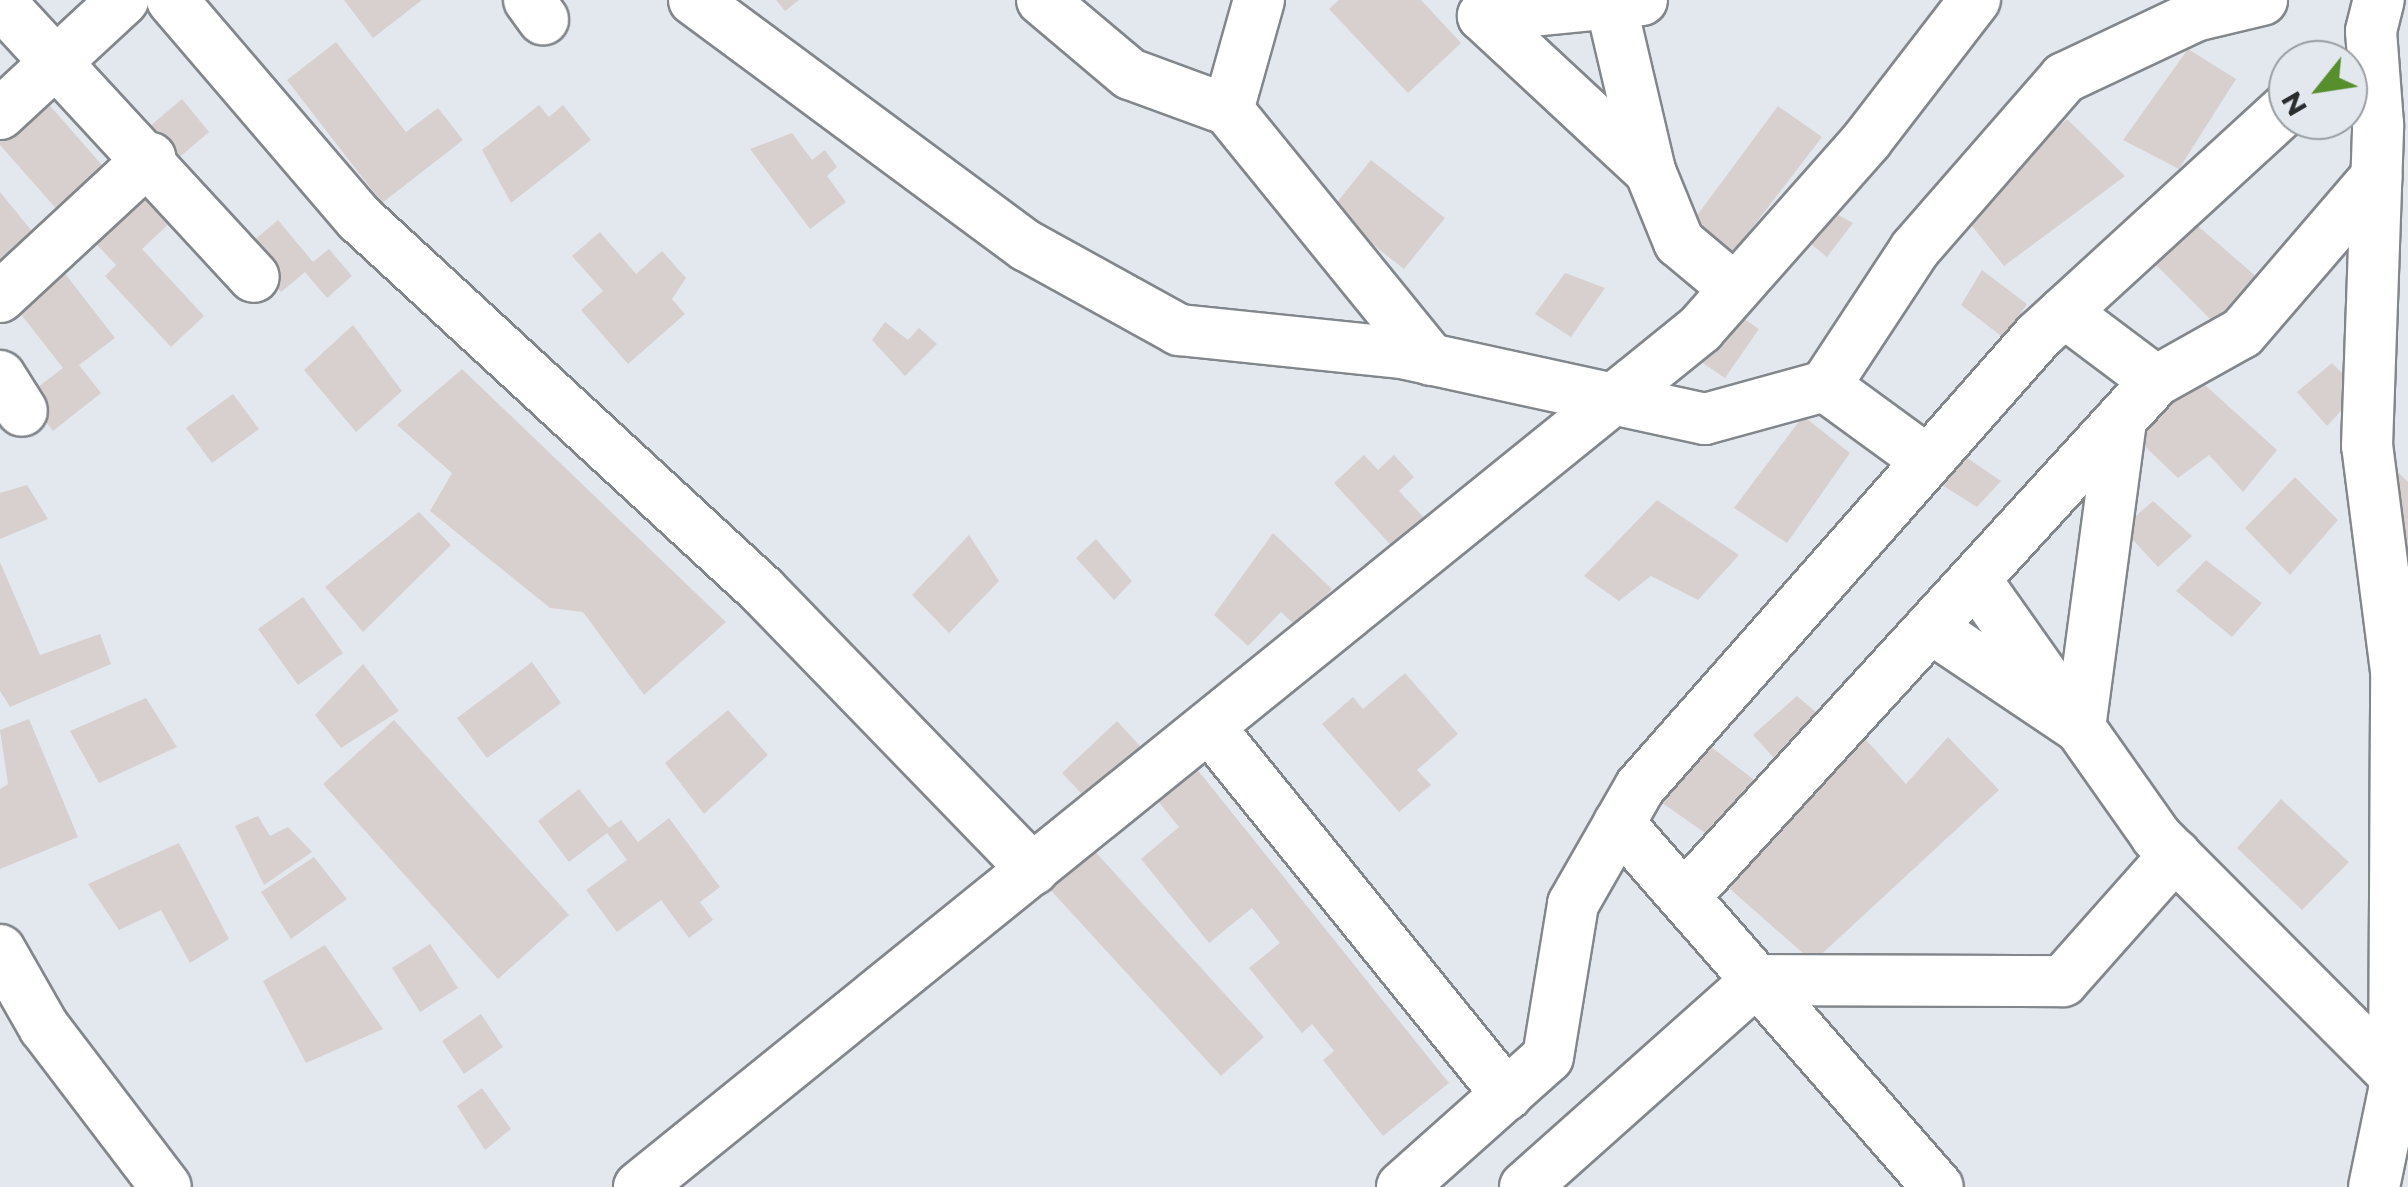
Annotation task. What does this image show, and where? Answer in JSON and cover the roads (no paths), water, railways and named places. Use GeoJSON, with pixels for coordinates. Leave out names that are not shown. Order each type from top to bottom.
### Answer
{"type":"FeatureCollection","features":[{"type":"Feature","properties":{"kind":"street"},"geometry":{"type":"LineString","coordinates":[[0,114],[123,0]]}},
{"type":"Feature","properties":{"kind":"street"},"geometry":{"type":"LineString","coordinates":[[694,0],[1027,246],[1179,330],[1432,360],[1609,404],[1705,419],[1825,386],[1916,249],[2064,78],[2195,16],[2262,0]]}},
{"type":"Feature","properties":{"kind":"street"},"geometry":{"type":"LineString","coordinates":[[1042,0],[1130,74],[1228,110],[1432,360]]}},
{"type":"Feature","properties":{"kind":"street"},"geometry":{"type":"LineString","coordinates":[[1228,110],[1259,0]]}},
{"type":"Feature","properties":{"kind":"street"},"geometry":{"type":"LineString","coordinates":[[639,1187],[1609,404],[1735,289],[1975,0]]}},
{"type":"Feature","properties":{"kind":"street"},"geometry":{"type":"LineString","coordinates":[[1474,8],[1621,1],[1650,171],[1680,242],[1735,289]]}},
{"type":"Feature","properties":{"kind":"street"},"geometry":{"type":"LineString","coordinates":[[0,2],[52,66],[150,158],[254,277]]}},
{"type":"Feature","properties":{"kind":"street"},"geometry":{"type":"LineString","coordinates":[[192,7],[360,219],[763,590],[1033,870]]}},
{"type":"Feature","properties":{"kind":"street"},"geometry":{"type":"LineString","coordinates":[[1474,8],[1650,171]]}},
{"type":"Feature","properties":{"kind":"street"},"geometry":{"type":"LineString","coordinates":[[2363,30],[2376,177],[2367,446],[2396,671],[2401,1086],[2374,1187]]}},
{"type":"Feature","properties":{"kind":"street"},"geometry":{"type":"LineString","coordinates":[[1402,1187],[1548,1058],[1574,904],[1640,787],[2064,312],[2268,125]]}},
{"type":"Feature","properties":{"kind":"street"},"geometry":{"type":"LineString","coordinates":[[0,297],[150,158]]}},
{"type":"Feature","properties":{"kind":"street"},"geometry":{"type":"LineString","coordinates":[[1684,897],[2156,381],[2242,333],[2376,177]]}},
{"type":"Feature","properties":{"kind":"street"},"geometry":{"type":"LineString","coordinates":[[2064,312],[2156,381]]}},
{"type":"Feature","properties":{"kind":"street"},"geometry":{"type":"LineString","coordinates":[[1825,386],[1928,461]]}},
{"type":"Feature","properties":{"kind":"street"},"geometry":{"type":"LineString","coordinates":[[2080,728],[2121,419]]}},
{"type":"Feature","properties":{"kind":"street"},"geometry":{"type":"LineString","coordinates":[[1975,579],[2175,855],[2401,1086]]}},
{"type":"Feature","properties":{"kind":"street"},"geometry":{"type":"LineString","coordinates":[[1931,628],[2080,728]]}},
{"type":"Feature","properties":{"kind":"street"},"geometry":{"type":"LineString","coordinates":[[1210,728],[1507,1095]]}},
{"type":"Feature","properties":{"kind":"street"},"geometry":{"type":"LineString","coordinates":[[1619,824],[1938,1187]]}},
{"type":"Feature","properties":{"kind":"street"},"geometry":{"type":"LineString","coordinates":[[1525,1187],[1757,980],[2063,980],[2175,855]]}},
{"type":"Feature","properties":{"kind":"street"},"geometry":{"type":"LineString","coordinates":[[4,962],[44,1027],[166,1187]]}}]}
